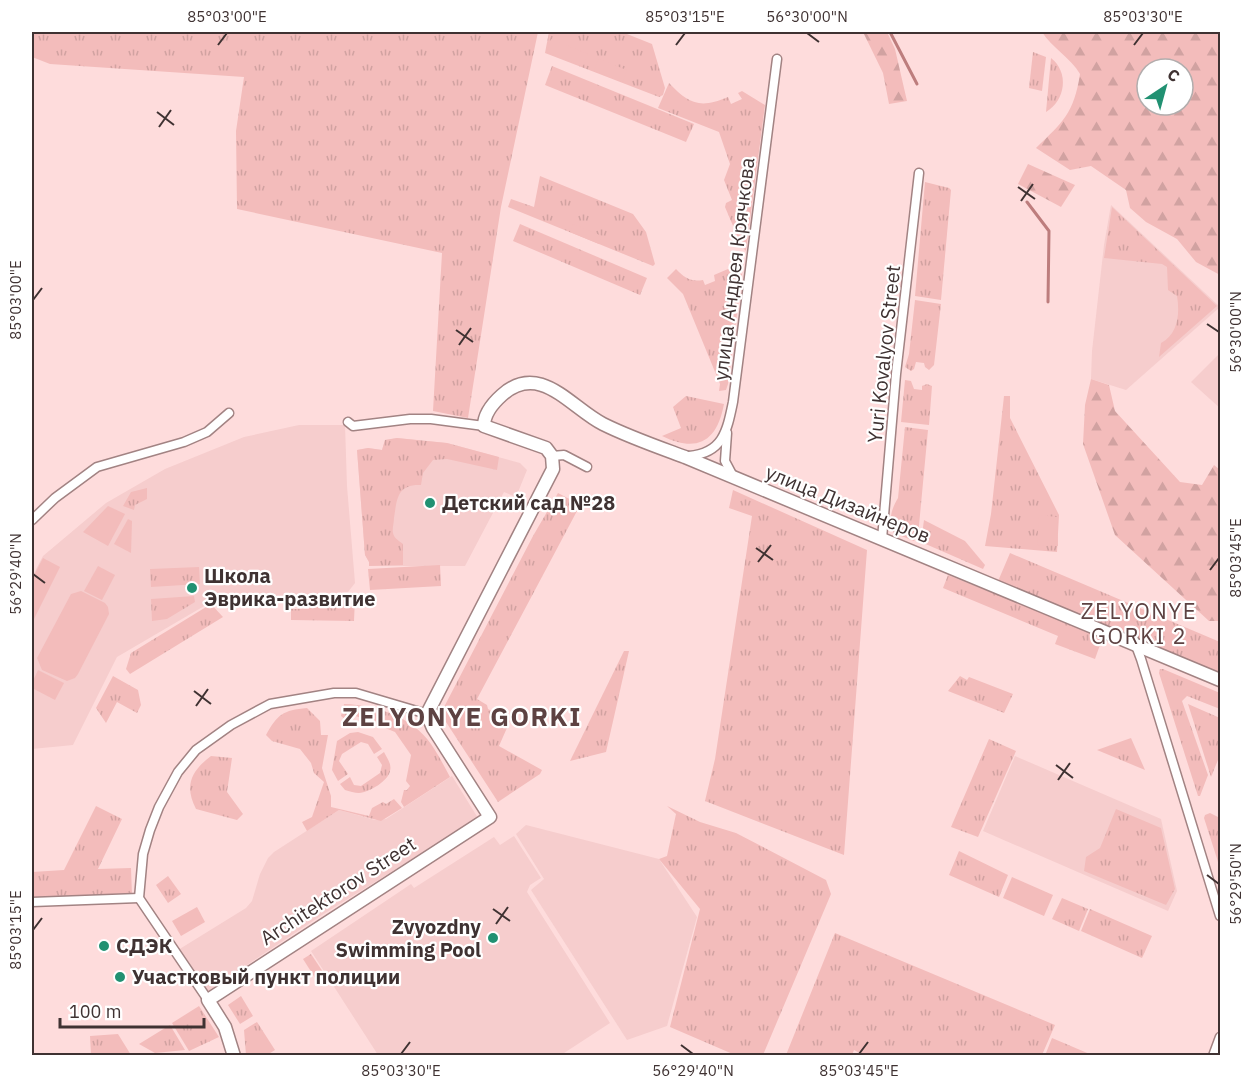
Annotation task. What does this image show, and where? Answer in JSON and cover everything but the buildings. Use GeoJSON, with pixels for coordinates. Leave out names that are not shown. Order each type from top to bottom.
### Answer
{"type":"FeatureCollection","features":[{"type":"Feature","properties":{"kind":"street","name":"улица Андрея Крячкова"},"geometry":{"type":"LineString","coordinates":[[735,478],[725,460],[728,430],[735,391],[777,59]]}},
{"type":"Feature","properties":{"kind":"street","name":"Yuri Kovalyov Street"},"geometry":{"type":"LineString","coordinates":[[882,539],[896,374],[920,173]]}},
{"type":"Feature","properties":{"kind":"street","name":"улица Дизайнеров"},"geometry":{"type":"LineString","coordinates":[[484,426],[487,412],[508,390],[525,383],[552,388],[601,423],[1221,680]]}},
{"type":"Feature","properties":{"kind":"street"},"geometry":{"type":"LineString","coordinates":[[32,520],[55,498],[97,466],[184,442],[207,432],[229,413]]}},
{"type":"Feature","properties":{"kind":"street"},"geometry":{"type":"LineString","coordinates":[[234,1056],[225,1027],[139,898],[143,854],[159,807],[178,772],[196,750],[231,725],[270,704],[334,693],[356,693],[428,714],[553,469],[552,456],[546,447],[484,426],[431,419],[410,419],[353,426],[348,422]]}},
{"type":"Feature","properties":{"kind":"street"},"geometry":{"type":"LineString","coordinates":[[685,457],[709,452],[728,430]]}},
{"type":"Feature","properties":{"kind":"street"},"geometry":{"type":"LineString","coordinates":[[552,456],[564,455],[587,467]]}},
{"type":"Feature","properties":{"kind":"street"},"geometry":{"type":"LineString","coordinates":[[1131,632],[1221,916]]}},
{"type":"Feature","properties":{"kind":"street","name":"Architektorov Street"},"geometry":{"type":"LineString","coordinates":[[208,1000],[490,817],[433,728],[428,714]]}},
{"type":"Feature","properties":{"kind":"street"},"geometry":{"type":"LineString","coordinates":[[32,902],[139,898]]}},
{"type":"Feature","properties":{"kind":"street"},"geometry":{"type":"LineString","coordinates":[[1213,1056],[1221,1037]]}},
{"type":"Feature","properties":{"kind":"shaded area"},"geometry":{"type":"Polygon","coordinates":[[[1111,205],[1220,307],[1126,390],[1091,379],[1104,245],[1111,205]]]}},
{"type":"Feature","properties":{"kind":"shaded area"},"geometry":{"type":"Polygon","coordinates":[[[1220,353],[1220,408],[1191,382],[1220,353]]]}},
{"type":"Feature","properties":{"kind":"shaded area","name":"Школа Эврика-развитие"},"geometry":{"type":"Polygon","coordinates":[[[299,425],[345,425],[347,486],[355,583],[348,592],[211,602],[117,657],[73,745],[32,749],[32,577],[43,556],[106,503],[165,469],[244,437],[299,425]]]}},
{"type":"Feature","properties":{"kind":"shaded area","name":"Детский сад №28"},"geometry":{"type":"Polygon","coordinates":[[[397,438],[447,443],[520,463],[527,470],[516,497],[504,492],[465,566],[369,566],[365,555],[357,450],[368,448],[382,450],[385,440],[397,438]]]}},
{"type":"Feature","properties":{"kind":"shaded area"},"geometry":{"type":"Polygon","coordinates":[[[1015,756],[1161,819],[1177,891],[1168,911],[983,831],[1015,756]]]}},
{"type":"Feature","properties":{"kind":"shaded area"},"geometry":{"type":"Polygon","coordinates":[[[452,776],[478,818],[322,915],[205,993],[178,950],[246,908],[252,901],[260,874],[268,858],[274,852],[339,810],[375,820],[386,819],[452,776]]]}},
{"type":"Feature","properties":{"kind":"shaded area"},"geometry":{"type":"Polygon","coordinates":[[[526,825],[659,859],[697,917],[667,1026],[627,1040],[531,890],[544,879],[516,834],[526,825]]]}},
{"type":"Feature","properties":{"kind":"shaded area"},"geometry":{"type":"Polygon","coordinates":[[[514,836],[541,878],[530,885],[527,892],[610,1023],[561,1055],[378,1055],[311,951],[411,884],[414,888],[494,837],[500,845],[514,836]]]}},
{"type":"Feature","properties":{"kind":"green space"},"geometry":{"type":"Polygon","coordinates":[[[32,32],[538,32],[501,207],[468,418],[433,411],[442,253],[237,209],[236,131],[244,77],[50,64],[32,57],[32,32]]]}},
{"type":"Feature","properties":{"kind":"green space"},"geometry":{"type":"Polygon","coordinates":[[[549,32],[622,32],[652,44],[665,88],[663,95],[659,97],[545,53],[549,32]]]}},
{"type":"Feature","properties":{"kind":"green space"},"geometry":{"type":"Polygon","coordinates":[[[863,32],[887,32],[895,49],[907,101],[889,104],[883,73],[863,32]]]}},
{"type":"Feature","properties":{"kind":"green space"},"geometry":{"type":"Polygon","coordinates":[[[1042,32],[1220,32],[1220,275],[1196,262],[1177,239],[1146,222],[1130,208],[1126,190],[1091,166],[1070,170],[1036,148],[1071,108],[1080,74],[1042,32]]]}},
{"type":"Feature","properties":{"kind":"green space"},"geometry":{"type":"Polygon","coordinates":[[[551,39],[588,54],[583,66],[547,52],[551,39]]]}},
{"type":"Feature","properties":{"kind":"green space"},"geometry":{"type":"Polygon","coordinates":[[[1033,52],[1046,57],[1042,91],[1029,88],[1033,52]]]}},
{"type":"Feature","properties":{"kind":"green space"},"geometry":{"type":"Polygon","coordinates":[[[1051,58],[1061,71],[1063,86],[1058,100],[1046,112],[1051,58]]]}},
{"type":"Feature","properties":{"kind":"green space"},"geometry":{"type":"Polygon","coordinates":[[[598,59],[627,70],[623,82],[594,71],[598,59]]]}},
{"type":"Feature","properties":{"kind":"green space"},"geometry":{"type":"Polygon","coordinates":[[[552,66],[694,124],[686,142],[545,85],[552,66]]]}},
{"type":"Feature","properties":{"kind":"green space"},"geometry":{"type":"Polygon","coordinates":[[[669,83],[683,96],[696,102],[710,103],[728,97],[731,104],[742,99],[738,93],[742,91],[765,105],[746,251],[742,247],[725,207],[726,203],[732,200],[724,180],[730,164],[719,132],[658,108],[669,83]]]}},
{"type":"Feature","properties":{"kind":"green space"},"geometry":{"type":"Polygon","coordinates":[[[1028,164],[1075,185],[1061,207],[1018,184],[1028,164]]]}},
{"type":"Feature","properties":{"kind":"green space"},"geometry":{"type":"Polygon","coordinates":[[[540,176],[633,214],[646,232],[655,264],[653,266],[508,207],[511,199],[534,207],[540,176]]]}},
{"type":"Feature","properties":{"kind":"green space"},"geometry":{"type":"Polygon","coordinates":[[[925,182],[951,190],[941,300],[915,296],[925,182]]]}},
{"type":"Feature","properties":{"kind":"green space"},"geometry":{"type":"Polygon","coordinates":[[[1112,207],[1217,306],[1159,357],[1161,343],[1171,334],[1176,323],[1177,296],[1168,290],[1167,267],[1162,264],[1104,258],[1112,207]]]}},
{"type":"Feature","properties":{"kind":"green space"},"geometry":{"type":"Polygon","coordinates":[[[520,224],[647,278],[640,295],[513,241],[520,224]]]}},
{"type":"Feature","properties":{"kind":"green space"},"geometry":{"type":"Polygon","coordinates":[[[573,224],[602,236],[599,244],[570,232],[573,224]]]}},
{"type":"Feature","properties":{"kind":"green space"},"geometry":{"type":"Polygon","coordinates":[[[676,269],[688,279],[703,280],[705,285],[715,281],[714,275],[728,269],[742,274],[726,390],[719,391],[720,384],[683,294],[667,278],[676,269]]]}},
{"type":"Feature","properties":{"kind":"green space"},"geometry":{"type":"Polygon","coordinates":[[[915,300],[941,304],[934,365],[929,370],[924,363],[916,362],[911,371],[905,367],[909,354],[915,300]]]}},
{"type":"Feature","properties":{"kind":"green space"},"geometry":{"type":"Polygon","coordinates":[[[1091,379],[1109,385],[1115,411],[1180,482],[1202,485],[1214,465],[1220,470],[1220,621],[1209,621],[1115,535],[1083,444],[1085,405],[1091,379]]]}},
{"type":"Feature","properties":{"kind":"green space"},"geometry":{"type":"Polygon","coordinates":[[[905,380],[911,381],[914,389],[922,390],[922,386],[927,384],[932,386],[929,425],[901,422],[905,380]]]}},
{"type":"Feature","properties":{"kind":"green space"},"geometry":{"type":"Polygon","coordinates":[[[686,396],[724,404],[716,427],[704,441],[685,444],[662,436],[681,428],[673,407],[686,396]]]}},
{"type":"Feature","properties":{"kind":"green space"},"geometry":{"type":"Polygon","coordinates":[[[1004,396],[1010,396],[1010,418],[1059,515],[1057,552],[985,546],[991,514],[1004,396]]]}},
{"type":"Feature","properties":{"kind":"green space"},"geometry":{"type":"Polygon","coordinates":[[[905,427],[928,430],[918,536],[914,541],[894,533],[891,524],[892,511],[898,498],[905,427]]]}},
{"type":"Feature","properties":{"kind":"green space"},"geometry":{"type":"Polygon","coordinates":[[[397,438],[447,443],[499,457],[497,470],[447,459],[433,460],[423,473],[421,485],[407,487],[398,499],[393,531],[396,538],[403,544],[403,565],[369,566],[365,555],[357,450],[368,448],[382,450],[385,440],[397,438]]]}},
{"type":"Feature","properties":{"kind":"green space"},"geometry":{"type":"Polygon","coordinates":[[[147,488],[147,499],[135,505],[134,510],[123,506],[131,492],[147,488]]]}},
{"type":"Feature","properties":{"kind":"green space"},"geometry":{"type":"Polygon","coordinates":[[[733,490],[867,550],[844,855],[705,801],[715,759],[752,516],[729,508],[733,490]]]}},
{"type":"Feature","properties":{"kind":"green space"},"geometry":{"type":"Polygon","coordinates":[[[558,493],[577,503],[577,511],[477,699],[487,705],[488,709],[510,721],[499,746],[542,770],[540,774],[498,802],[446,722],[443,709],[533,536],[558,493]]]}},
{"type":"Feature","properties":{"kind":"green space"},"geometry":{"type":"Polygon","coordinates":[[[108,506],[125,514],[108,546],[83,532],[108,506]]]}},
{"type":"Feature","properties":{"kind":"green space"},"geometry":{"type":"Polygon","coordinates":[[[1039,515],[1057,517],[1058,546],[1037,545],[1039,515]]]}},
{"type":"Feature","properties":{"kind":"green space"},"geometry":{"type":"Polygon","coordinates":[[[128,519],[132,521],[131,553],[114,544],[128,519]]]}},
{"type":"Feature","properties":{"kind":"green space"},"geometry":{"type":"Polygon","coordinates":[[[924,520],[965,541],[985,565],[983,569],[921,542],[924,520]]]}},
{"type":"Feature","properties":{"kind":"green space"},"geometry":{"type":"Polygon","coordinates":[[[1010,553],[1220,642],[1220,675],[1106,628],[1095,659],[1055,644],[1058,636],[943,588],[948,575],[993,593],[1010,553]]]}},
{"type":"Feature","properties":{"kind":"green space"},"geometry":{"type":"Polygon","coordinates":[[[43,558],[60,567],[32,623],[32,579],[43,558]]]}},
{"type":"Feature","properties":{"kind":"green space"},"geometry":{"type":"Polygon","coordinates":[[[440,565],[441,586],[370,590],[368,569],[440,565]]]}},
{"type":"Feature","properties":{"kind":"green space"},"geometry":{"type":"Polygon","coordinates":[[[98,566],[115,575],[102,600],[84,591],[98,566]]]}},
{"type":"Feature","properties":{"kind":"green space"},"geometry":{"type":"Polygon","coordinates":[[[199,567],[200,584],[151,587],[150,569],[199,567]]]}},
{"type":"Feature","properties":{"kind":"green space"},"geometry":{"type":"Polygon","coordinates":[[[81,591],[105,603],[109,614],[78,674],[67,681],[42,670],[37,658],[71,594],[81,591]]]}},
{"type":"Feature","properties":{"kind":"green space"},"geometry":{"type":"Polygon","coordinates":[[[194,596],[195,602],[167,619],[152,621],[151,599],[194,596]]]}},
{"type":"Feature","properties":{"kind":"green space"},"geometry":{"type":"Polygon","coordinates":[[[355,598],[354,621],[291,620],[291,609],[309,609],[310,600],[355,598]]]}},
{"type":"Feature","properties":{"kind":"green space"},"geometry":{"type":"Polygon","coordinates":[[[211,604],[223,617],[130,674],[126,669],[131,653],[211,604]]]}},
{"type":"Feature","properties":{"kind":"green space"},"geometry":{"type":"Polygon","coordinates":[[[624,651],[629,651],[606,752],[570,761],[624,651]]]}},
{"type":"Feature","properties":{"kind":"green space"},"geometry":{"type":"Polygon","coordinates":[[[1160,669],[1220,693],[1220,709],[1187,696],[1182,701],[1208,775],[1200,796],[1198,796],[1159,673],[1160,669]]]}},
{"type":"Feature","properties":{"kind":"green space"},"geometry":{"type":"Polygon","coordinates":[[[38,670],[64,683],[55,700],[32,688],[38,670]]]}},
{"type":"Feature","properties":{"kind":"green space"},"geometry":{"type":"Polygon","coordinates":[[[113,676],[138,690],[141,705],[137,713],[117,702],[106,723],[96,708],[113,676]]]}},
{"type":"Feature","properties":{"kind":"green space"},"geometry":{"type":"Polygon","coordinates":[[[960,676],[967,680],[969,677],[1013,694],[1004,713],[948,691],[960,676]]]}},
{"type":"Feature","properties":{"kind":"green space"},"geometry":{"type":"Polygon","coordinates":[[[344,704],[381,710],[414,726],[431,744],[450,777],[404,807],[401,802],[404,790],[410,786],[406,781],[411,755],[395,732],[351,714],[346,720],[341,716],[344,704]]]}},
{"type":"Feature","properties":{"kind":"green space"},"geometry":{"type":"Polygon","coordinates":[[[1188,704],[1220,718],[1220,755],[1211,777],[1188,704]]]}},
{"type":"Feature","properties":{"kind":"green space"},"geometry":{"type":"Polygon","coordinates":[[[307,708],[320,721],[321,735],[328,735],[322,768],[331,796],[331,807],[369,816],[372,808],[394,799],[402,808],[381,821],[339,810],[307,831],[302,822],[312,817],[324,782],[314,773],[311,763],[300,749],[272,741],[266,735],[277,718],[286,712],[307,708]]]}},
{"type":"Feature","properties":{"kind":"green space"},"geometry":{"type":"Polygon","coordinates":[[[358,732],[373,737],[382,749],[374,754],[368,744],[361,742],[342,754],[339,761],[348,774],[338,781],[332,770],[337,741],[350,733],[358,732]]]}},
{"type":"Feature","properties":{"kind":"green space"},"geometry":{"type":"Polygon","coordinates":[[[1131,738],[1145,770],[1097,750],[1131,738]]]}},
{"type":"Feature","properties":{"kind":"green space"},"geometry":{"type":"Polygon","coordinates":[[[989,739],[1016,751],[978,837],[951,827],[989,739]]]}},
{"type":"Feature","properties":{"kind":"green space"},"geometry":{"type":"Polygon","coordinates":[[[384,752],[390,768],[389,775],[382,782],[363,792],[345,790],[340,784],[350,777],[354,785],[361,786],[380,773],[382,765],[377,757],[384,752]]]}},
{"type":"Feature","properties":{"kind":"green space"},"geometry":{"type":"Polygon","coordinates":[[[211,756],[232,758],[227,792],[243,814],[237,820],[196,809],[192,801],[190,786],[194,773],[211,756]]]}},
{"type":"Feature","properties":{"kind":"green space"},"geometry":{"type":"Polygon","coordinates":[[[96,806],[122,819],[98,869],[131,868],[132,895],[32,899],[32,872],[64,870],[96,806]]]}},
{"type":"Feature","properties":{"kind":"green space"},"geometry":{"type":"Polygon","coordinates":[[[667,806],[700,822],[736,833],[826,880],[831,894],[763,1055],[735,1055],[670,1027],[700,909],[659,859],[667,856],[676,814],[667,806]]]}},
{"type":"Feature","properties":{"kind":"green space"},"geometry":{"type":"Polygon","coordinates":[[[1116,809],[1161,828],[1175,889],[1166,905],[1084,871],[1086,857],[1100,848],[1116,809]]]}},
{"type":"Feature","properties":{"kind":"green space"},"geometry":{"type":"Polygon","coordinates":[[[1210,813],[1220,818],[1220,868],[1204,818],[1210,813]]]}},
{"type":"Feature","properties":{"kind":"green space"},"geometry":{"type":"Polygon","coordinates":[[[959,851],[1008,875],[999,897],[949,875],[959,851]]]}},
{"type":"Feature","properties":{"kind":"green space"},"geometry":{"type":"Polygon","coordinates":[[[168,876],[181,894],[168,903],[156,885],[168,876]]]}},
{"type":"Feature","properties":{"kind":"green space"},"geometry":{"type":"Polygon","coordinates":[[[1012,877],[1053,895],[1044,916],[1003,898],[1012,877]]]}},
{"type":"Feature","properties":{"kind":"green space"},"geometry":{"type":"Polygon","coordinates":[[[1062,898],[1088,909],[1079,931],[1052,919],[1062,898]]]}},
{"type":"Feature","properties":{"kind":"green space"},"geometry":{"type":"Polygon","coordinates":[[[197,907],[205,922],[181,936],[172,921],[197,907]]]}},
{"type":"Feature","properties":{"kind":"green space"},"geometry":{"type":"Polygon","coordinates":[[[1090,909],[1152,936],[1142,958],[1081,931],[1090,909]]]}},
{"type":"Feature","properties":{"kind":"green space"},"geometry":{"type":"Polygon","coordinates":[[[835,933],[1055,1025],[1042,1055],[865,1056],[854,1050],[852,1055],[786,1055],[835,933]]]}},
{"type":"Feature","properties":{"kind":"green space"},"geometry":{"type":"Polygon","coordinates":[[[311,954],[325,975],[317,981],[303,959],[311,954]]]}},
{"type":"Feature","properties":{"kind":"green space"},"geometry":{"type":"Polygon","coordinates":[[[241,996],[253,1016],[240,1024],[228,1005],[241,996]]]}},
{"type":"Feature","properties":{"kind":"green space"},"geometry":{"type":"Polygon","coordinates":[[[199,1006],[219,1037],[189,1051],[172,1023],[199,1006]]]}},
{"type":"Feature","properties":{"kind":"green space"},"geometry":{"type":"Polygon","coordinates":[[[257,1022],[275,1050],[267,1055],[246,1055],[244,1030],[257,1022]]]}},
{"type":"Feature","properties":{"kind":"green space"},"geometry":{"type":"Polygon","coordinates":[[[170,1025],[185,1050],[155,1053],[139,1044],[170,1025]]]}},
{"type":"Feature","properties":{"kind":"green space"},"geometry":{"type":"Polygon","coordinates":[[[118,1034],[131,1055],[91,1055],[90,1036],[118,1034]]]}},
{"type":"Feature","properties":{"kind":"green space"},"geometry":{"type":"Polygon","coordinates":[[[1052,1038],[1092,1055],[1046,1053],[1052,1038]]]}},
{"type":"Feature","properties":{"kind":"waterway"},"geometry":{"type":"LineString","coordinates":[[890,32],[917,84]]}},
{"type":"Feature","properties":{"kind":"waterway"},"geometry":{"type":"LineString","coordinates":[[1027,202],[1049,231],[1048,302]]}},
{"type":"Feature","properties":{"kind":"place","name":"Детский сад №28"},"geometry":{"type":"Point","coordinates":[430,503]}},
{"type":"Feature","properties":{"kind":"place","name":"Школа Эврика-развитие"},"geometry":{"type":"Point","coordinates":[192,588]}},
{"type":"Feature","properties":{"kind":"place","name":"Zvyozdny Swimming Pool"},"geometry":{"type":"Point","coordinates":[493,938]}},
{"type":"Feature","properties":{"kind":"place","name":"СДЭК"},"geometry":{"type":"Point","coordinates":[104,946]}},
{"type":"Feature","properties":{"kind":"place","name":"Участковый пункт полиции"},"geometry":{"type":"Point","coordinates":[120,977]}},
{"type":"Feature","properties":{"kind":"district","name":"ZELYONYE GORKI 2"},"geometry":{"type":"Point","coordinates":[1139,624]}},
{"type":"Feature","properties":{"kind":"district","name":"ZELYONYE GORKI"},"geometry":{"type":"Point","coordinates":[462,717]}}]}
